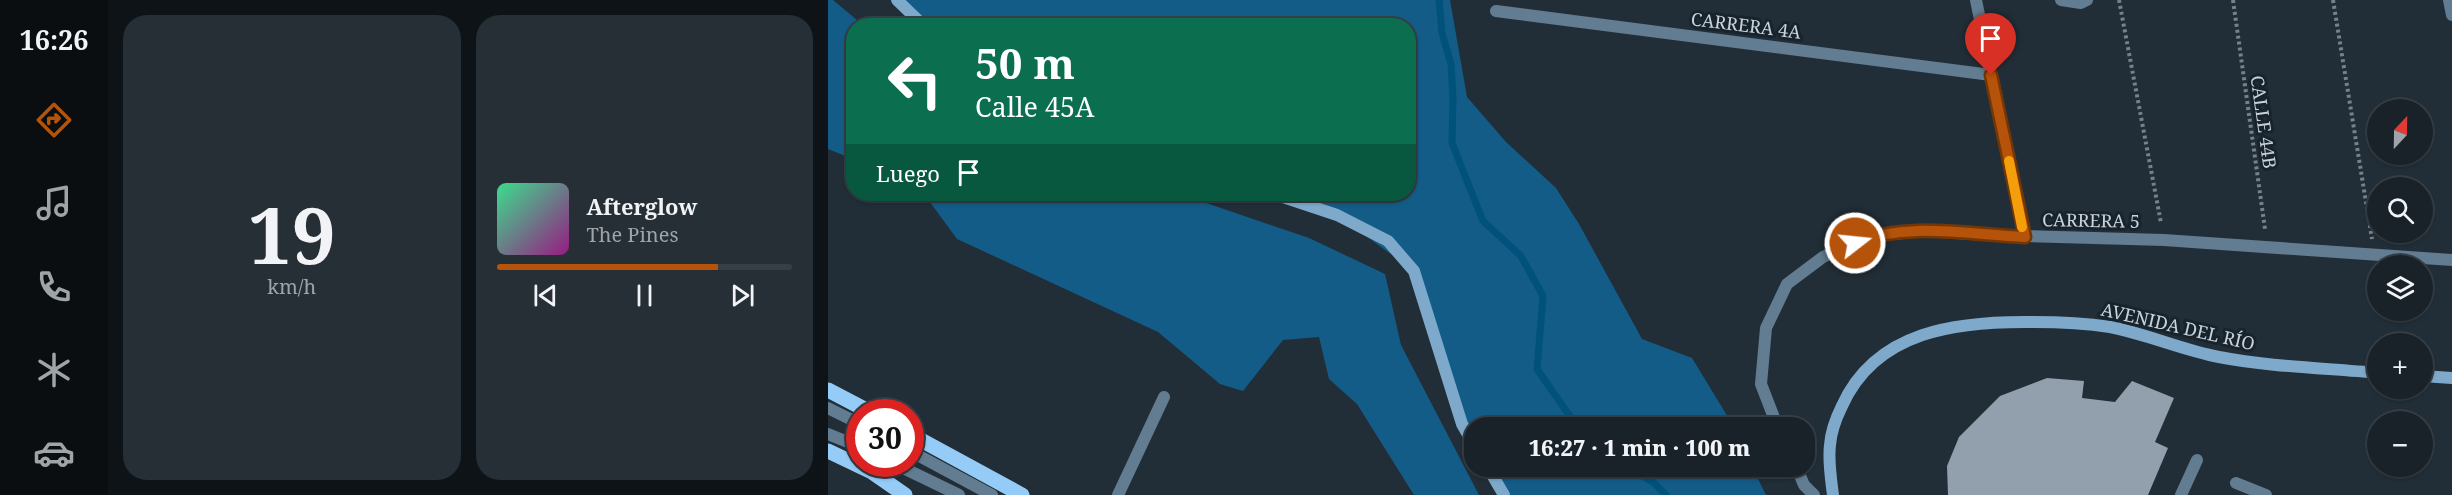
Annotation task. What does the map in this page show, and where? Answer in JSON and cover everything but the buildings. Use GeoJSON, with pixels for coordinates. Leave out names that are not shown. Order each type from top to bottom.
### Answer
{"type":"FeatureCollection","features":[{"type":"Feature","properties":{"kind":"main road"},"geometry":{"type":"LineString","coordinates":[[897,0],[916,18]]}},
{"type":"Feature","properties":{"kind":"main road"},"geometry":{"type":"LineString","coordinates":[[1295,201],[1337,215],[1388,241],[1414,271],[1464,428]]}},
{"type":"Feature","properties":{"kind":"main road","name":"AVENIDA DEL RÍO"},"geometry":{"type":"LineString","coordinates":[[1833,495],[1830,446],[1836,420],[1848,393],[1865,369],[1885,354],[1907,340],[1935,331],[1962,325],[2004,322],[2082,323],[2144,334],[2217,356],[2246,361],[2367,372]]}},
{"type":"Feature","properties":{"kind":"main road"},"geometry":{"type":"LineString","coordinates":[[2433,377],[2452,378]]}},
{"type":"Feature","properties":{"kind":"main road"},"geometry":{"type":"LineString","coordinates":[[828,390],[846,399]]}},
{"type":"Feature","properties":{"kind":"main road"},"geometry":{"type":"LineString","coordinates":[[924,442],[1022,495]]}},
{"type":"Feature","properties":{"kind":"main road"},"geometry":{"type":"LineString","coordinates":[[828,451],[846,460]]}},
{"type":"Feature","properties":{"kind":"main road"},"geometry":{"type":"LineString","coordinates":[[879,477],[905,495]]}},
{"type":"Feature","properties":{"kind":"main road"},"geometry":{"type":"LineString","coordinates":[[881,477],[913,495]]}},
{"type":"Feature","properties":{"kind":"main road"},"geometry":{"type":"LineString","coordinates":[[1493,477],[1504,495]]}},
{"type":"Feature","properties":{"kind":"street"},"geometry":{"type":"LineString","coordinates":[[1976,0],[2025,237]]}},
{"type":"Feature","properties":{"kind":"street"},"geometry":{"type":"LineString","coordinates":[[2061,0],[2080,3],[2087,0]]}},
{"type":"Feature","properties":{"kind":"street"},"geometry":{"type":"LineString","coordinates":[[2449,0],[2452,15]]}},
{"type":"Feature","properties":{"kind":"street","name":"CARRERA 4A"},"geometry":{"type":"LineString","coordinates":[[1496,11],[1991,75]]}},
{"type":"Feature","properties":{"kind":"street","name":"CARRERA 5"},"geometry":{"type":"LineString","coordinates":[[1774,417],[1761,384],[1766,328],[1787,284],[1823,257],[1871,236],[1926,231],[2025,237],[2164,240],[2452,260]]}},
{"type":"Feature","properties":{"kind":"street"},"geometry":{"type":"LineString","coordinates":[[1118,495],[1164,397]]}},
{"type":"Feature","properties":{"kind":"street"},"geometry":{"type":"LineString","coordinates":[[828,408],[846,417]]}},
{"type":"Feature","properties":{"kind":"street"},"geometry":{"type":"LineString","coordinates":[[828,434],[846,441]]}},
{"type":"Feature","properties":{"kind":"street"},"geometry":{"type":"LineString","coordinates":[[924,459],[992,495]]}},
{"type":"Feature","properties":{"kind":"street"},"geometry":{"type":"LineString","coordinates":[[2181,495],[2197,460]]}},
{"type":"Feature","properties":{"kind":"street"},"geometry":{"type":"LineString","coordinates":[[915,477],[943,495]]}},
{"type":"Feature","properties":{"kind":"street"},"geometry":{"type":"LineString","coordinates":[[921,477],[959,495]]}},
{"type":"Feature","properties":{"kind":"street"},"geometry":{"type":"LineString","coordinates":[[1801,477],[1804,485],[1814,495]]}},
{"type":"Feature","properties":{"kind":"street"},"geometry":{"type":"LineString","coordinates":[[2236,483],[2266,495]]}},
{"type":"Feature","properties":{"kind":"path"},"geometry":{"type":"LineString","coordinates":[[2119,0],[2164,240]]}},
{"type":"Feature","properties":{"kind":"path","name":"CALLE 44B"},"geometry":{"type":"LineString","coordinates":[[2233,0],[2268,248]]}},
{"type":"Feature","properties":{"kind":"path"},"geometry":{"type":"LineString","coordinates":[[2333,0],[2374,254]]}},
{"type":"Feature","properties":{"kind":"shaded area"},"geometry":{"type":"Polygon","coordinates":[[[828,0],[833,0],[855,18],[846,18],[846,156],[828,149],[828,0]]]}},
{"type":"Feature","properties":{"kind":"shaded area"},"geometry":{"type":"Polygon","coordinates":[[[894,0],[1450,0],[1467,97],[1506,142],[1556,188],[1579,224],[1642,339],[1692,358],[1728,417],[1464,417],[1414,271],[1337,215],[1295,201],[1416,201],[1416,18],[914,18],[894,0]]]}},
{"type":"Feature","properties":{"kind":"shaded area"},"geometry":{"type":"Polygon","coordinates":[[[929,201],[1201,201],[1309,238],[1385,274],[1401,345],[1464,466],[1464,477],[1470,477],[1479,495],[1414,495],[1357,404],[1329,379],[1319,337],[1283,340],[1243,391],[1220,384],[1158,332],[957,239],[929,201]]]}},
{"type":"Feature","properties":{"kind":"shaded area"},"geometry":{"type":"Polygon","coordinates":[[[1493,477],[1757,477],[1766,495],[1504,495],[1493,477]]]}},
{"type":"Feature","properties":{"kind":"waterway"},"geometry":{"type":"LineString","coordinates":[[1439,0],[1442,33],[1451,64],[1452,143],[1483,221],[1521,256],[1543,296],[1537,369],[1570,417]]}},
{"type":"Feature","properties":{"kind":"waterway"},"geometry":{"type":"LineString","coordinates":[[1644,477],[1653,482],[1666,495]]}},
{"type":"Feature","properties":{"kind":"slow traffic"},"geometry":{"type":"LineString","coordinates":[[2009,161],[2022,227]]}},
{"type":"Feature","properties":{"kind":"route"},"geometry":{"type":"LineString","coordinates":[[1855,243],[1871,236],[1926,231],[2025,237],[1991,75]]}}]}
